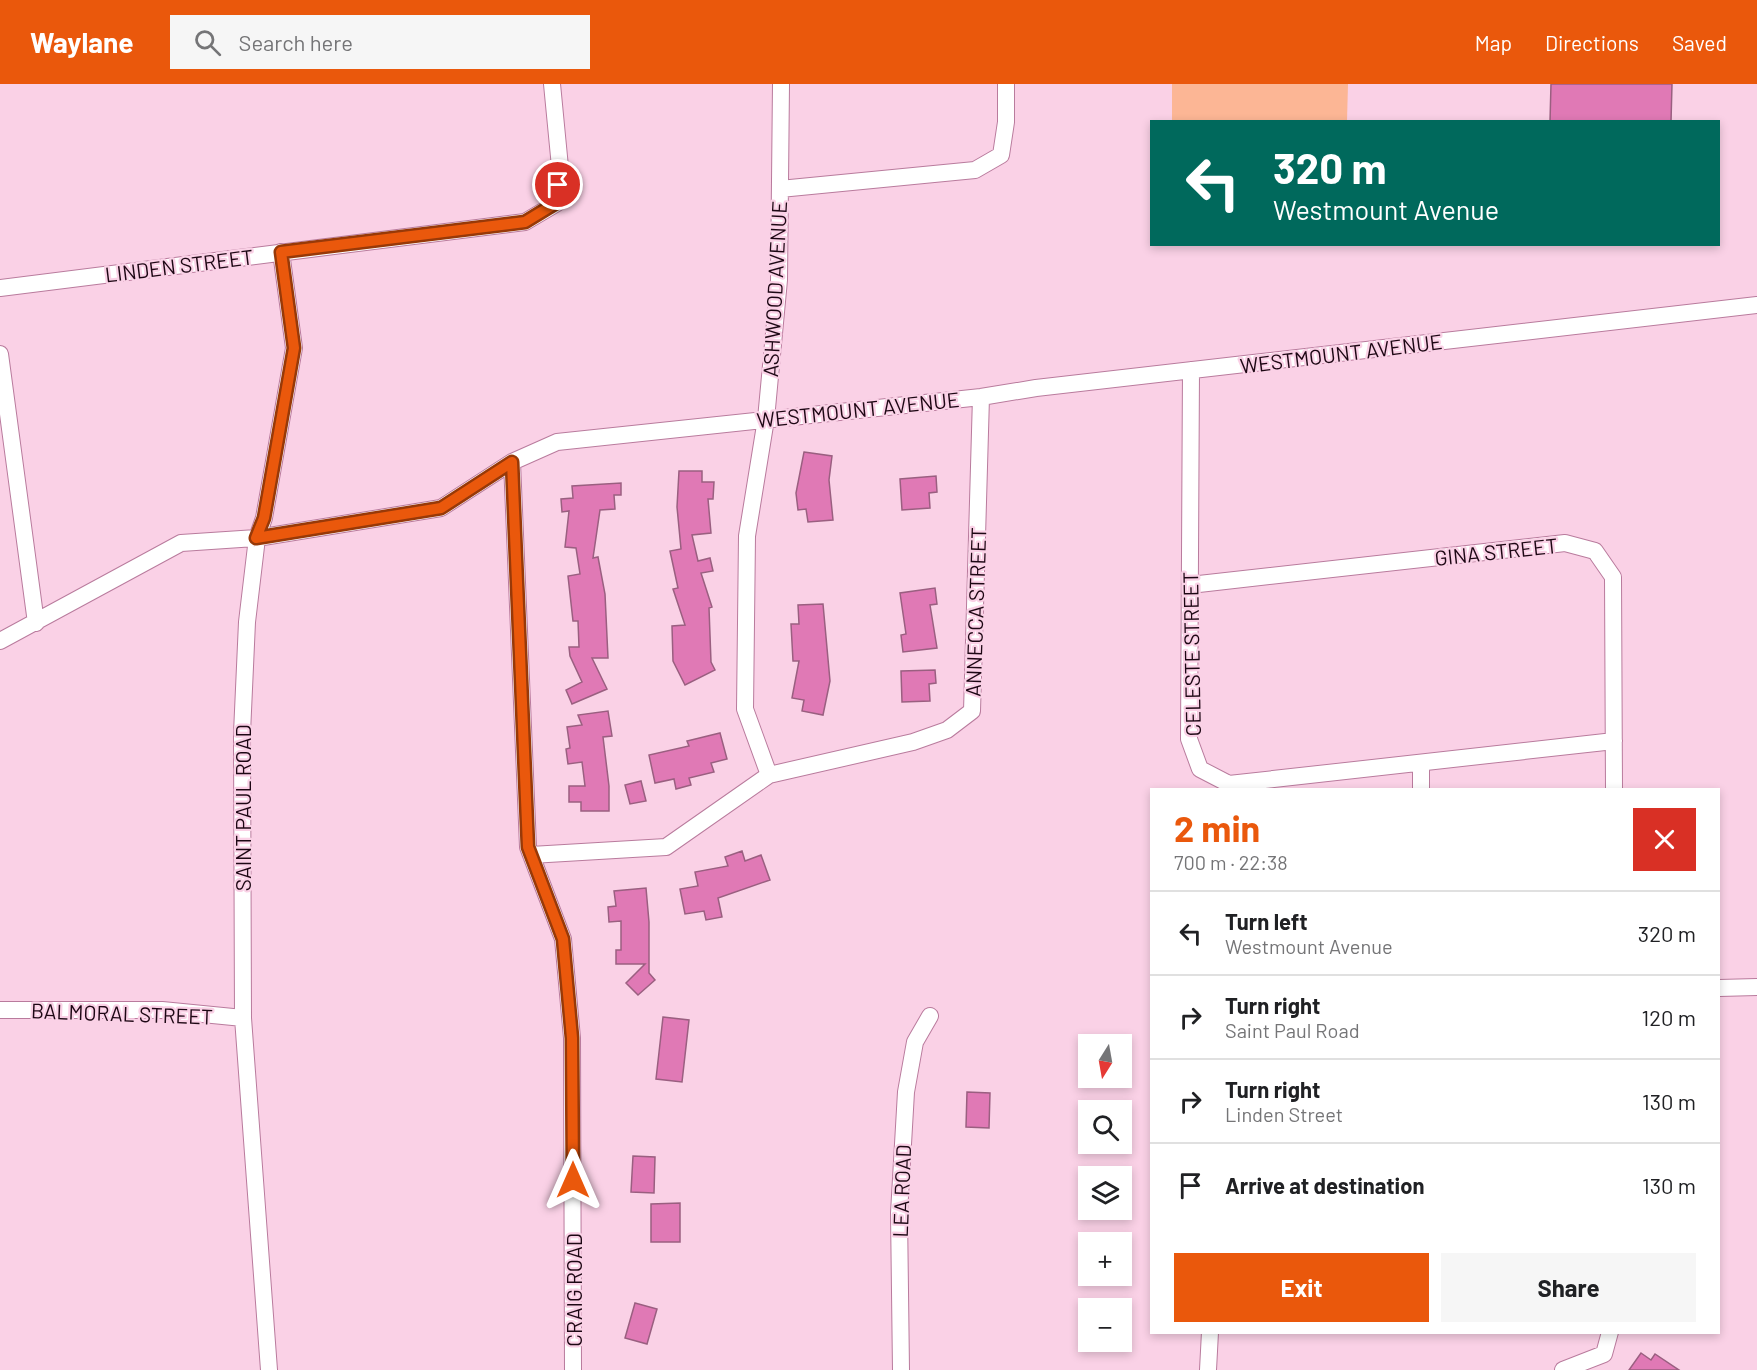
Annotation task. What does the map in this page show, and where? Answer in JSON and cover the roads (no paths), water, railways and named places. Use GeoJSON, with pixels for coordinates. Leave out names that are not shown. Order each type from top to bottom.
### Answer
{"type":"FeatureCollection","features":[{"type":"Feature","properties":{"kind":"street","name":"LINDEN STREET"},"geometry":{"type":"LineString","coordinates":[[0,288],[525,222],[556,203],[560,167],[552,84]]}},
{"type":"Feature","properties":{"kind":"street","name":"ASHWOOD AVENUE"},"geometry":{"type":"LineString","coordinates":[[770,776],[745,709],[747,536],[766,419],[779,280],[781,84]]}},
{"type":"Feature","properties":{"kind":"street"},"geometry":{"type":"LineString","coordinates":[[780,189],[975,170],[1001,155],[1006,84]]}},
{"type":"Feature","properties":{"kind":"street","name":"SAINT PAUL ROAD"},"geometry":{"type":"LineString","coordinates":[[269,1370],[243,1018],[242,733],[247,622],[256,538],[264,518],[294,348],[281,252]]}},
{"type":"Feature","properties":{"kind":"street","name":"WESTMOUNT AVENUE"},"geometry":{"type":"LineString","coordinates":[[0,641],[181,543],[256,538],[441,508],[512,462],[557,442],[981,397],[1191,370],[1757,305]]}},
{"type":"Feature","properties":{"kind":"street"},"geometry":{"type":"LineString","coordinates":[[0,354],[36,623]]}},
{"type":"Feature","properties":{"kind":"street","name":"CELESTE STREET"},"geometry":{"type":"LineString","coordinates":[[1191,370],[1189,739],[1200,769],[1229,784],[1614,741]]}},
{"type":"Feature","properties":{"kind":"street","name":"ANNECCA STREET"},"geometry":{"type":"LineString","coordinates":[[531,855],[666,847],[770,776],[914,742],[947,730],[972,711],[981,397]]}},
{"type":"Feature","properties":{"kind":"street","name":"CRAIG ROAD"},"geometry":{"type":"LineString","coordinates":[[512,462],[528,835],[531,855],[563,939],[572,1038],[573,1370]]}},
{"type":"Feature","properties":{"kind":"street","name":"GINA STREET"},"geometry":{"type":"LineString","coordinates":[[1190,585],[1565,543],[1595,551],[1612,577],[1614,788]]}},
{"type":"Feature","properties":{"kind":"street"},"geometry":{"type":"LineString","coordinates":[[1420,788],[1421,763]]}},
{"type":"Feature","properties":{"kind":"street"},"geometry":{"type":"LineString","coordinates":[[1720,988],[1757,987]]}},
{"type":"Feature","properties":{"kind":"street","name":"BALMORAL STREET"},"geometry":{"type":"LineString","coordinates":[[0,1011],[162,1010],[243,1018]]}},
{"type":"Feature","properties":{"kind":"street","name":"LEA ROAD"},"geometry":{"type":"LineString","coordinates":[[901,1370],[899,1213],[906,1092],[915,1042],[930,1017]]}},
{"type":"Feature","properties":{"kind":"street"},"geometry":{"type":"LineString","coordinates":[[1208,1370],[1210,1334]]}},
{"type":"Feature","properties":{"kind":"street"},"geometry":{"type":"LineString","coordinates":[[1563,1370],[1604,1354],[1609,1334]]}}]}
